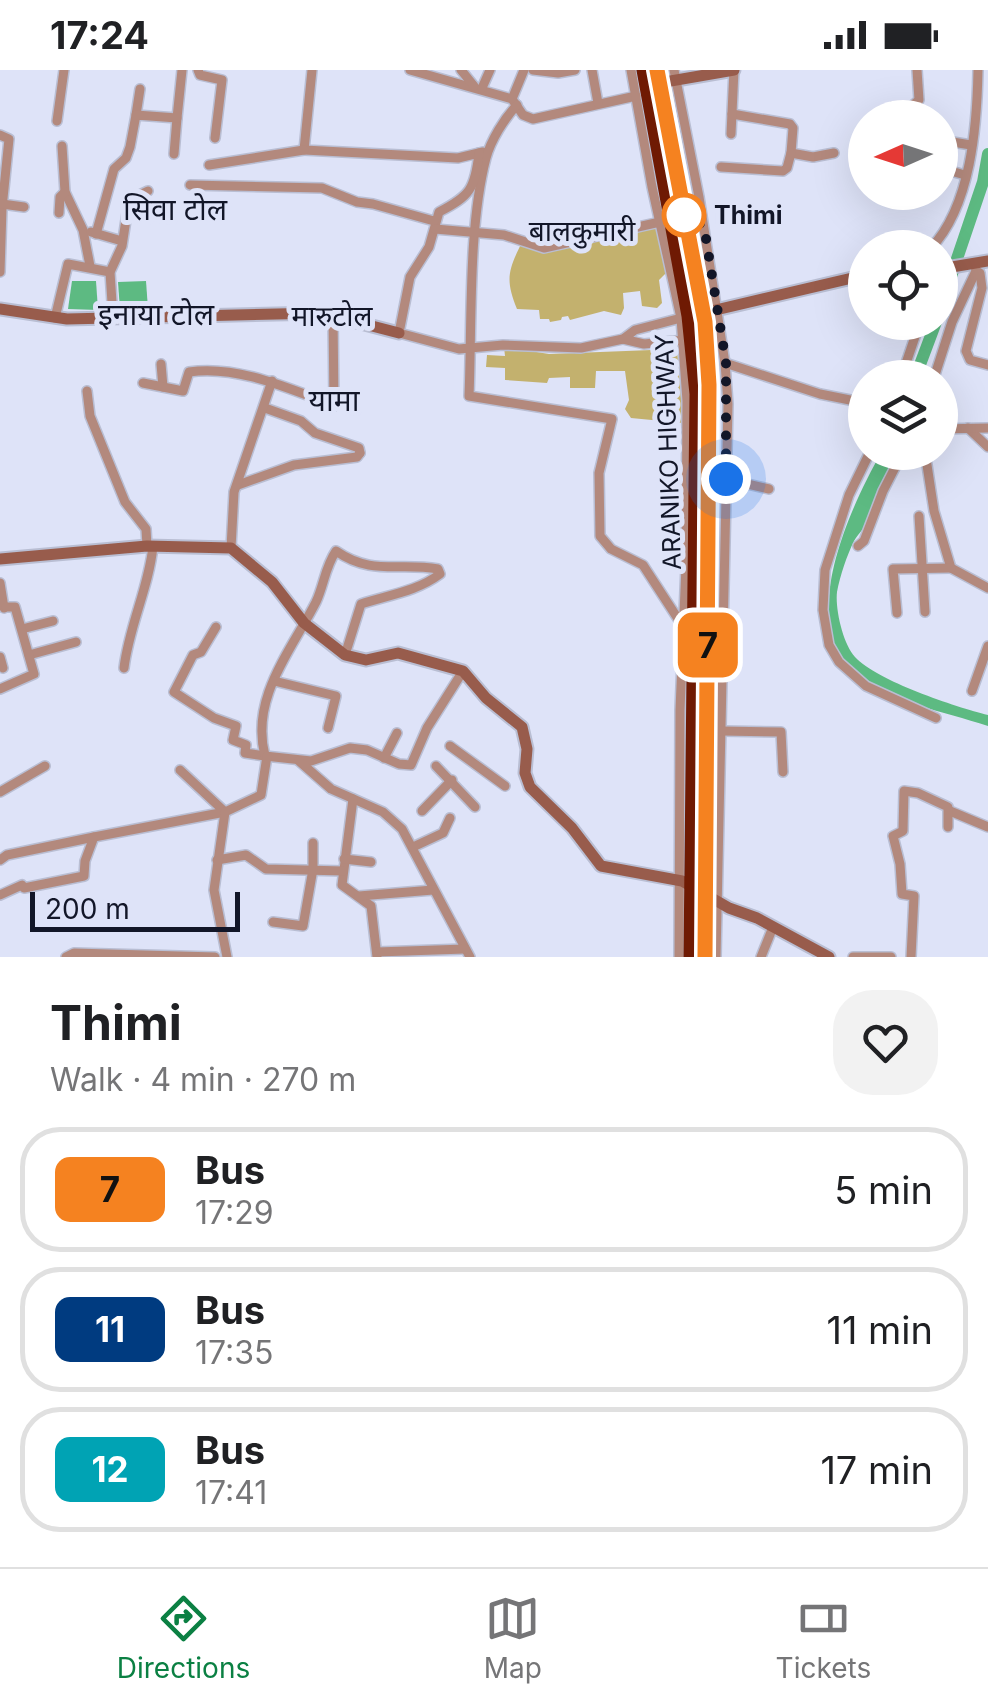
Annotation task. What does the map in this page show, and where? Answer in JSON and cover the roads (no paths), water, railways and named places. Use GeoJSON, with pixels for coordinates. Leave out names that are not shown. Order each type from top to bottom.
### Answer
{"type":"FeatureCollection","features":[{"type":"Feature","properties":{"kind":"highway","name":"ARANIKO HIGHWAY"},"geometry":{"type":"LineString","coordinates":[[644,70],[698,314],[688,340],[697,394],[698,537],[687,883],[691,957]]}},
{"type":"Feature","properties":{"kind":"highway","name":"ARANIKO HIGHWAY"},"geometry":{"type":"LineString","coordinates":[[658,77],[698,314],[711,446],[712,898],[705,957]]}},
{"type":"Feature","properties":{"kind":"main road"},"geometry":{"type":"LineString","coordinates":[[658,77],[734,70]]}},
{"type":"Feature","properties":{"kind":"main road"},"geometry":{"type":"LineString","coordinates":[[698,314],[848,278]]}},
{"type":"Feature","properties":{"kind":"main road"},"geometry":{"type":"LineString","coordinates":[[0,309],[55,318],[322,312],[399,334]]}},
{"type":"Feature","properties":{"kind":"main road"},"geometry":{"type":"LineString","coordinates":[[0,560],[150,546],[232,548],[272,582],[304,623],[345,655],[366,660],[389,654],[408,655],[463,670],[486,698],[522,727],[525,773],[530,787],[572,828],[597,863],[687,883],[829,957]]}},
{"type":"Feature","properties":{"kind":"street"},"geometry":{"type":"LineString","coordinates":[[56,122],[64,70]]}},
{"type":"Feature","properties":{"kind":"street"},"geometry":{"type":"LineString","coordinates":[[174,154],[182,70]]}},
{"type":"Feature","properties":{"kind":"street"},"geometry":{"type":"LineString","coordinates":[[198,70],[200,75],[222,80],[215,138]]}},
{"type":"Feature","properties":{"kind":"street"},"geometry":{"type":"LineString","coordinates":[[304,150],[312,70]]}},
{"type":"Feature","properties":{"kind":"street"},"geometry":{"type":"LineString","coordinates":[[410,70],[478,87],[514,102],[523,115],[533,119],[636,96]]}},
{"type":"Feature","properties":{"kind":"street"},"geometry":{"type":"LineString","coordinates":[[461,70],[478,87]]}},
{"type":"Feature","properties":{"kind":"street"},"geometry":{"type":"LineString","coordinates":[[478,87],[490,70]]}},
{"type":"Feature","properties":{"kind":"street"},"geometry":{"type":"LineString","coordinates":[[524,70],[514,102],[485,161],[475,232],[469,396],[612,419],[599,473],[600,536],[611,549],[643,566],[683,628]]}},
{"type":"Feature","properties":{"kind":"street"},"geometry":{"type":"LineString","coordinates":[[534,70],[575,70]]}},
{"type":"Feature","properties":{"kind":"street"},"geometry":{"type":"LineString","coordinates":[[592,70],[598,102]]}},
{"type":"Feature","properties":{"kind":"street"},"geometry":{"type":"LineString","coordinates":[[632,70],[660,222],[698,314],[726,363],[722,732],[712,898],[716,957]]}},
{"type":"Feature","properties":{"kind":"street"},"geometry":{"type":"LineString","coordinates":[[731,134],[734,70]]}},
{"type":"Feature","properties":{"kind":"street"},"geometry":{"type":"LineString","coordinates":[[917,70],[919,100]]}},
{"type":"Feature","properties":{"kind":"street"},"geometry":{"type":"LineString","coordinates":[[943,230],[953,216],[966,175],[976,115],[978,70]]}},
{"type":"Feature","properties":{"kind":"street"},"geometry":{"type":"LineString","coordinates":[[676,75],[698,314]]}},
{"type":"Feature","properties":{"kind":"street"},"geometry":{"type":"LineString","coordinates":[[96,234],[114,169],[128,153],[140,89]]}},
{"type":"Feature","properties":{"kind":"street"},"geometry":{"type":"LineString","coordinates":[[721,168],[783,171],[791,153],[790,124],[732,114]]}},
{"type":"Feature","properties":{"kind":"street"},"geometry":{"type":"LineString","coordinates":[[136,115],[177,118]]}},
{"type":"Feature","properties":{"kind":"street"},"geometry":{"type":"LineString","coordinates":[[0,135],[9,139],[0,272]]}},
{"type":"Feature","properties":{"kind":"street"},"geometry":{"type":"LineString","coordinates":[[958,143],[971,145]]}},
{"type":"Feature","properties":{"kind":"street"},"geometry":{"type":"LineString","coordinates":[[62,146],[65,192],[84,230],[90,266]]}},
{"type":"Feature","properties":{"kind":"street"},"geometry":{"type":"LineString","coordinates":[[209,165],[304,150],[458,158],[490,148]]}},
{"type":"Feature","properties":{"kind":"street"},"geometry":{"type":"LineString","coordinates":[[480,153],[472,189],[462,200],[439,212],[429,247],[410,277],[399,334],[459,349],[581,348],[623,339],[636,330],[698,314]]}},
{"type":"Feature","properties":{"kind":"street"},"geometry":{"type":"LineString","coordinates":[[791,153],[813,157],[834,153]]}},
{"type":"Feature","properties":{"kind":"street"},"geometry":{"type":"LineString","coordinates":[[958,173],[966,175]]}},
{"type":"Feature","properties":{"kind":"street"},"geometry":{"type":"LineString","coordinates":[[190,185],[322,188],[434,225],[504,235],[544,248],[660,222]]}},
{"type":"Feature","properties":{"kind":"street"},"geometry":{"type":"LineString","coordinates":[[114,318],[110,272],[122,241],[129,200],[148,191]]}},
{"type":"Feature","properties":{"kind":"street"},"geometry":{"type":"LineString","coordinates":[[59,213],[60,197],[65,192]]}},
{"type":"Feature","properties":{"kind":"street"},"geometry":{"type":"LineString","coordinates":[[2,204],[24,206]]}},
{"type":"Feature","properties":{"kind":"street"},"geometry":{"type":"LineString","coordinates":[[84,230],[122,241]]}},
{"type":"Feature","properties":{"kind":"street"},"geometry":{"type":"LineString","coordinates":[[55,318],[68,264],[110,272]]}},
{"type":"Feature","properties":{"kind":"street"},"geometry":{"type":"LineString","coordinates":[[977,265],[982,288],[966,351],[970,360],[985,364],[980,379]]}},
{"type":"Feature","properties":{"kind":"street"},"geometry":{"type":"LineString","coordinates":[[940,360],[977,265]]}},
{"type":"Feature","properties":{"kind":"street"},"geometry":{"type":"LineString","coordinates":[[143,383],[186,390],[187,376],[193,371],[224,372],[272,382],[330,404],[333,316]]}},
{"type":"Feature","properties":{"kind":"street"},"geometry":{"type":"LineString","coordinates":[[623,339],[644,344],[688,340],[683,628],[687,883],[679,957]]}},
{"type":"Feature","properties":{"kind":"street"},"geometry":{"type":"LineString","coordinates":[[726,363],[848,400]]}},
{"type":"Feature","properties":{"kind":"street"},"geometry":{"type":"LineString","coordinates":[[161,364],[163,387]]}},
{"type":"Feature","properties":{"kind":"street"},"geometry":{"type":"LineString","coordinates":[[232,548],[231,509],[272,382]]}},
{"type":"Feature","properties":{"kind":"street"},"geometry":{"type":"LineString","coordinates":[[87,391],[90,416],[126,502],[146,529],[150,546],[151,568],[132,622],[124,668]]}},
{"type":"Feature","properties":{"kind":"street"},"geometry":{"type":"LineString","coordinates":[[238,485],[294,465],[357,457],[360,453],[359,448],[314,433],[301,421],[265,408]]}},
{"type":"Feature","properties":{"kind":"street"},"geometry":{"type":"LineString","coordinates":[[958,428],[988,428]]}},
{"type":"Feature","properties":{"kind":"street"},"geometry":{"type":"LineString","coordinates":[[968,428],[988,447]]}},
{"type":"Feature","properties":{"kind":"street"},"geometry":{"type":"LineString","coordinates":[[861,470],[825,570],[822,610],[829,644],[839,662],[866,686],[936,718]]}},
{"type":"Feature","properties":{"kind":"street"},"geometry":{"type":"LineString","coordinates":[[858,546],[864,541],[894,470]]}},
{"type":"Feature","properties":{"kind":"street"},"geometry":{"type":"LineString","coordinates":[[928,470],[950,568]]}},
{"type":"Feature","properties":{"kind":"street"},"geometry":{"type":"LineString","coordinates":[[726,479],[770,489]]}},
{"type":"Feature","properties":{"kind":"street"},"geometry":{"type":"LineString","coordinates":[[919,516],[925,612]]}},
{"type":"Feature","properties":{"kind":"street"},"geometry":{"type":"LineString","coordinates":[[0,860],[7,854],[225,812],[261,795],[266,756],[259,734],[274,681],[322,589],[336,551],[354,564],[438,569],[440,574],[408,592],[361,604],[345,655]]}},
{"type":"Feature","properties":{"kind":"street"},"geometry":{"type":"LineString","coordinates":[[897,613],[893,569],[950,568],[988,588]]}},
{"type":"Feature","properties":{"kind":"street"},"geometry":{"type":"LineString","coordinates":[[0,583],[3,608],[15,607],[34,674],[0,689]]}},
{"type":"Feature","properties":{"kind":"street"},"geometry":{"type":"LineString","coordinates":[[22,629],[53,621]]}},
{"type":"Feature","properties":{"kind":"street"},"geometry":{"type":"LineString","coordinates":[[216,628],[200,652],[192,655],[174,692],[214,718],[236,726],[233,740],[246,745],[245,753],[300,762],[350,748],[411,765],[463,670]]}},
{"type":"Feature","properties":{"kind":"street"},"geometry":{"type":"LineString","coordinates":[[29,655],[76,642]]}},
{"type":"Feature","properties":{"kind":"street"},"geometry":{"type":"LineString","coordinates":[[972,691],[988,646]]}},
{"type":"Feature","properties":{"kind":"street"},"geometry":{"type":"LineString","coordinates":[[274,681],[336,696],[328,728]]}},
{"type":"Feature","properties":{"kind":"street"},"geometry":{"type":"LineString","coordinates":[[722,732],[781,732],[783,772]]}},
{"type":"Feature","properties":{"kind":"street"},"geometry":{"type":"LineString","coordinates":[[384,758],[396,733]]}},
{"type":"Feature","properties":{"kind":"street"},"geometry":{"type":"LineString","coordinates":[[450,746],[505,786]]}},
{"type":"Feature","properties":{"kind":"street"},"geometry":{"type":"LineString","coordinates":[[300,762],[320,781],[383,812],[402,829],[468,953],[377,955],[371,906],[343,889],[354,799]]}},
{"type":"Feature","properties":{"kind":"street"},"geometry":{"type":"LineString","coordinates":[[0,792],[45,766]]}},
{"type":"Feature","properties":{"kind":"street"},"geometry":{"type":"LineString","coordinates":[[436,766],[476,806]]}},
{"type":"Feature","properties":{"kind":"street"},"geometry":{"type":"LineString","coordinates":[[180,770],[225,812]]}},
{"type":"Feature","properties":{"kind":"street"},"geometry":{"type":"LineString","coordinates":[[422,811],[452,780]]}},
{"type":"Feature","properties":{"kind":"street"},"geometry":{"type":"LineString","coordinates":[[911,957],[914,896],[902,894],[893,836],[902,831],[903,793],[918,792],[988,827]]}},
{"type":"Feature","properties":{"kind":"street"},"geometry":{"type":"LineString","coordinates":[[948,827],[950,811]]}},
{"type":"Feature","properties":{"kind":"street"},"geometry":{"type":"LineString","coordinates":[[225,812],[214,890],[227,957]]}},
{"type":"Feature","properties":{"kind":"street"},"geometry":{"type":"LineString","coordinates":[[412,847],[442,833],[450,818]]}},
{"type":"Feature","properties":{"kind":"street"},"geometry":{"type":"LineString","coordinates":[[0,895],[22,886],[84,876],[94,837]]}},
{"type":"Feature","properties":{"kind":"street"},"geometry":{"type":"LineString","coordinates":[[273,922],[303,926],[313,843]]}},
{"type":"Feature","properties":{"kind":"street"},"geometry":{"type":"LineString","coordinates":[[217,860],[246,855],[266,868],[312,869],[371,862]]}},
{"type":"Feature","properties":{"kind":"street"},"geometry":{"type":"LineString","coordinates":[[358,896],[434,890]]}},
{"type":"Feature","properties":{"kind":"street"},"geometry":{"type":"LineString","coordinates":[[761,957],[773,927]]}},
{"type":"Feature","properties":{"kind":"street"},"geometry":{"type":"LineString","coordinates":[[66,957],[215,957]]}},
{"type":"Feature","properties":{"kind":"street"},"geometry":{"type":"LineString","coordinates":[[853,957],[891,957]]}},
{"type":"Feature","properties":{"kind":"waterway"},"geometry":{"type":"LineString","coordinates":[[958,256],[983,182],[988,154]]}},
{"type":"Feature","properties":{"kind":"waterway"},"geometry":{"type":"LineString","coordinates":[[922,360],[929,340]]}},
{"type":"Feature","properties":{"kind":"place","name":"Thimi"},"geometry":{"type":"Point","coordinates":[684,215]}},
{"type":"Feature","properties":{"kind":"district","name":"सिवा टोल"},"geometry":{"type":"Point","coordinates":[175,210]}},
{"type":"Feature","properties":{"kind":"district","name":"बालकुमारी"},"geometry":{"type":"Point","coordinates":[582,231]}},
{"type":"Feature","properties":{"kind":"district","name":"इनाया टोल"},"geometry":{"type":"Point","coordinates":[156,315]}},
{"type":"Feature","properties":{"kind":"district","name":"मारुटोल"},"geometry":{"type":"Point","coordinates":[332,316]}},
{"type":"Feature","properties":{"kind":"district","name":"यामा"},"geometry":{"type":"Point","coordinates":[334,401]}}]}
